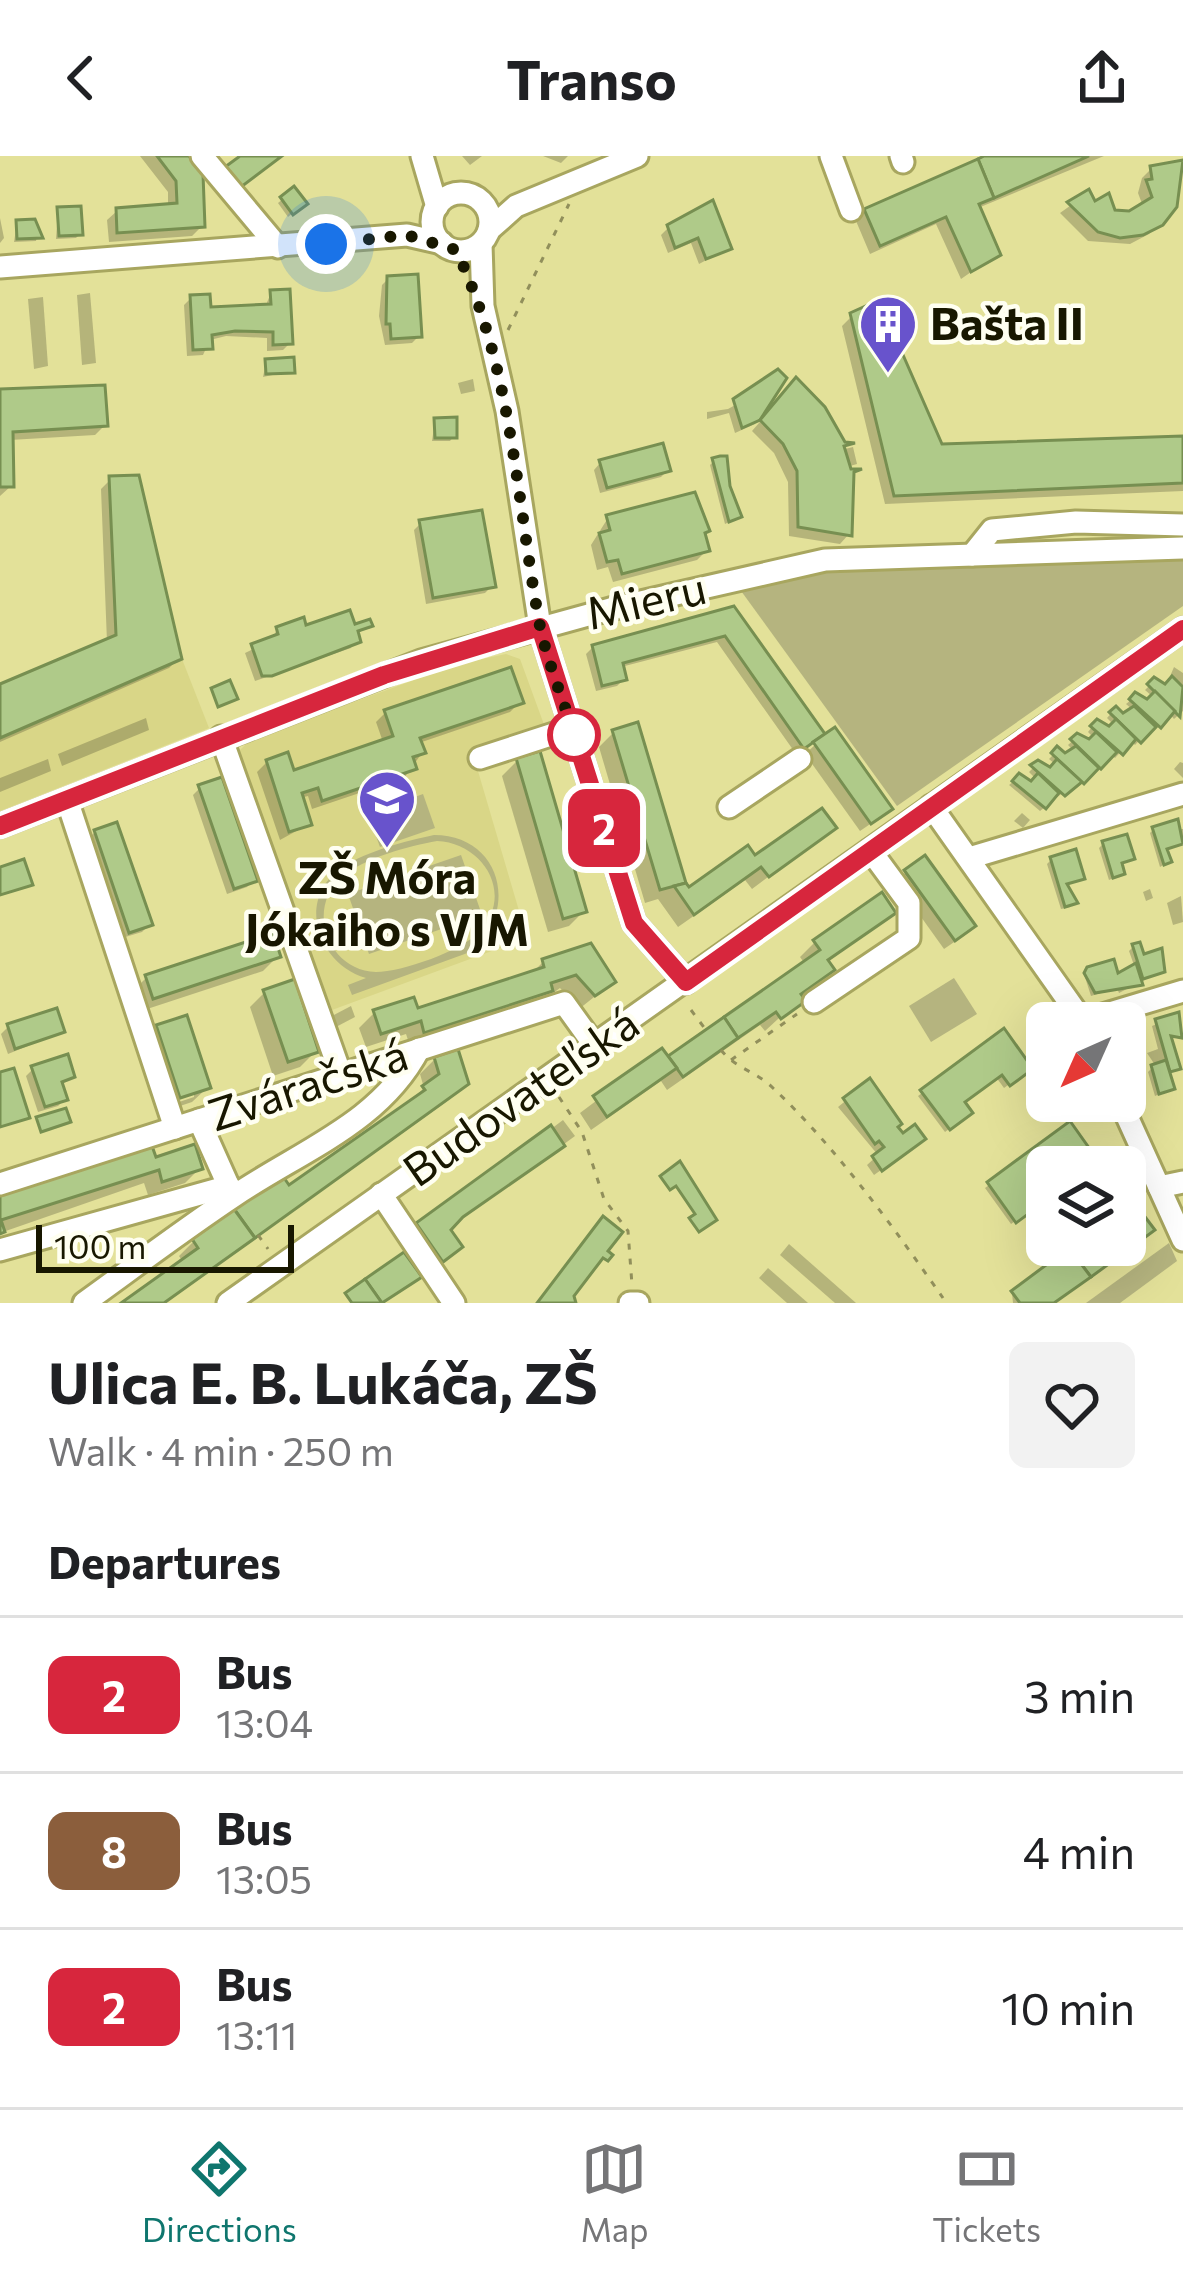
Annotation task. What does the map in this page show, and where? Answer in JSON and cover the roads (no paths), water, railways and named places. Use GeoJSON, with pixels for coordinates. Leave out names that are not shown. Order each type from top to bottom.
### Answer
{"type":"FeatureCollection","features":[{"type":"Feature","properties":{"kind":"street"},"geometry":{"type":"LineString","coordinates":[[202,156],[278,248]]}},
{"type":"Feature","properties":{"kind":"street"},"geometry":{"type":"LineString","coordinates":[[423,156],[489,215],[483,306],[507,411],[540,627],[634,923],[686,982]]}},
{"type":"Feature","properties":{"kind":"street"},"geometry":{"type":"LineString","coordinates":[[423,156],[436,210],[433,226],[483,306]]}},
{"type":"Feature","properties":{"kind":"street"},"geometry":{"type":"LineString","coordinates":[[0,267],[407,235],[449,247],[485,237],[516,206],[637,156]]}},
{"type":"Feature","properties":{"kind":"street"},"geometry":{"type":"LineString","coordinates":[[831,156],[851,210]]}},
{"type":"Feature","properties":{"kind":"street"},"geometry":{"type":"LineString","coordinates":[[407,235],[436,210],[471,197],[516,206]]}},
{"type":"Feature","properties":{"kind":"street"},"geometry":{"type":"LineString","coordinates":[[971,555],[992,530],[1076,522],[1183,525]]}},
{"type":"Feature","properties":{"kind":"street","name":"Mieru"},"geometry":{"type":"LineString","coordinates":[[0,826],[421,662],[540,627],[825,560],[1183,548]]}},
{"type":"Feature","properties":{"kind":"street","name":"Budovateľská"},"geometry":{"type":"LineString","coordinates":[[228,1303],[1183,629]]}},
{"type":"Feature","properties":{"kind":"street"},"geometry":{"type":"LineString","coordinates":[[480,758],[572,728]]}},
{"type":"Feature","properties":{"kind":"street"},"geometry":{"type":"LineString","coordinates":[[221,737],[341,1075]]}},
{"type":"Feature","properties":{"kind":"street"},"geometry":{"type":"LineString","coordinates":[[729,807],[800,759]]}},
{"type":"Feature","properties":{"kind":"street"},"geometry":{"type":"LineString","coordinates":[[969,858],[1183,794]]}},
{"type":"Feature","properties":{"kind":"street"},"geometry":{"type":"LineString","coordinates":[[68,803],[175,1128]]}},
{"type":"Feature","properties":{"kind":"street"},"geometry":{"type":"LineString","coordinates":[[931,806],[1070,1002]]}},
{"type":"Feature","properties":{"kind":"street"},"geometry":{"type":"LineString","coordinates":[[814,1003],[909,938],[909,903],[870,850]]}},
{"type":"Feature","properties":{"kind":"street"},"geometry":{"type":"LineString","coordinates":[[1146,1003],[1183,991]]}},
{"type":"Feature","properties":{"kind":"street","name":"Zváračská"},"geometry":{"type":"LineString","coordinates":[[0,1184],[564,1003],[596,1046]]}},
{"type":"Feature","properties":{"kind":"street"},"geometry":{"type":"LineString","coordinates":[[84,1303],[231,1191],[364,1117],[399,1087],[419,1049]]}},
{"type":"Feature","properties":{"kind":"street"},"geometry":{"type":"LineString","coordinates":[[200,1120],[231,1191]]}},
{"type":"Feature","properties":{"kind":"street"},"geometry":{"type":"LineString","coordinates":[[1130,1122],[1183,1240]]}},
{"type":"Feature","properties":{"kind":"street"},"geometry":{"type":"LineString","coordinates":[[1160,1187],[1183,1182]]}},
{"type":"Feature","properties":{"kind":"street"},"geometry":{"type":"LineString","coordinates":[[0,1250],[231,1191]]}},
{"type":"Feature","properties":{"kind":"street"},"geometry":{"type":"LineString","coordinates":[[381,1194],[454,1303]]}},
{"type":"Feature","properties":{"kind":"place","name":"Bašta II"},"geometry":{"type":"Point","coordinates":[888,375]}},
{"type":"Feature","properties":{"kind":"place","name":"ZŠ Móra Jókaiho s VJM"},"geometry":{"type":"Point","coordinates":[387,850]}}]}
